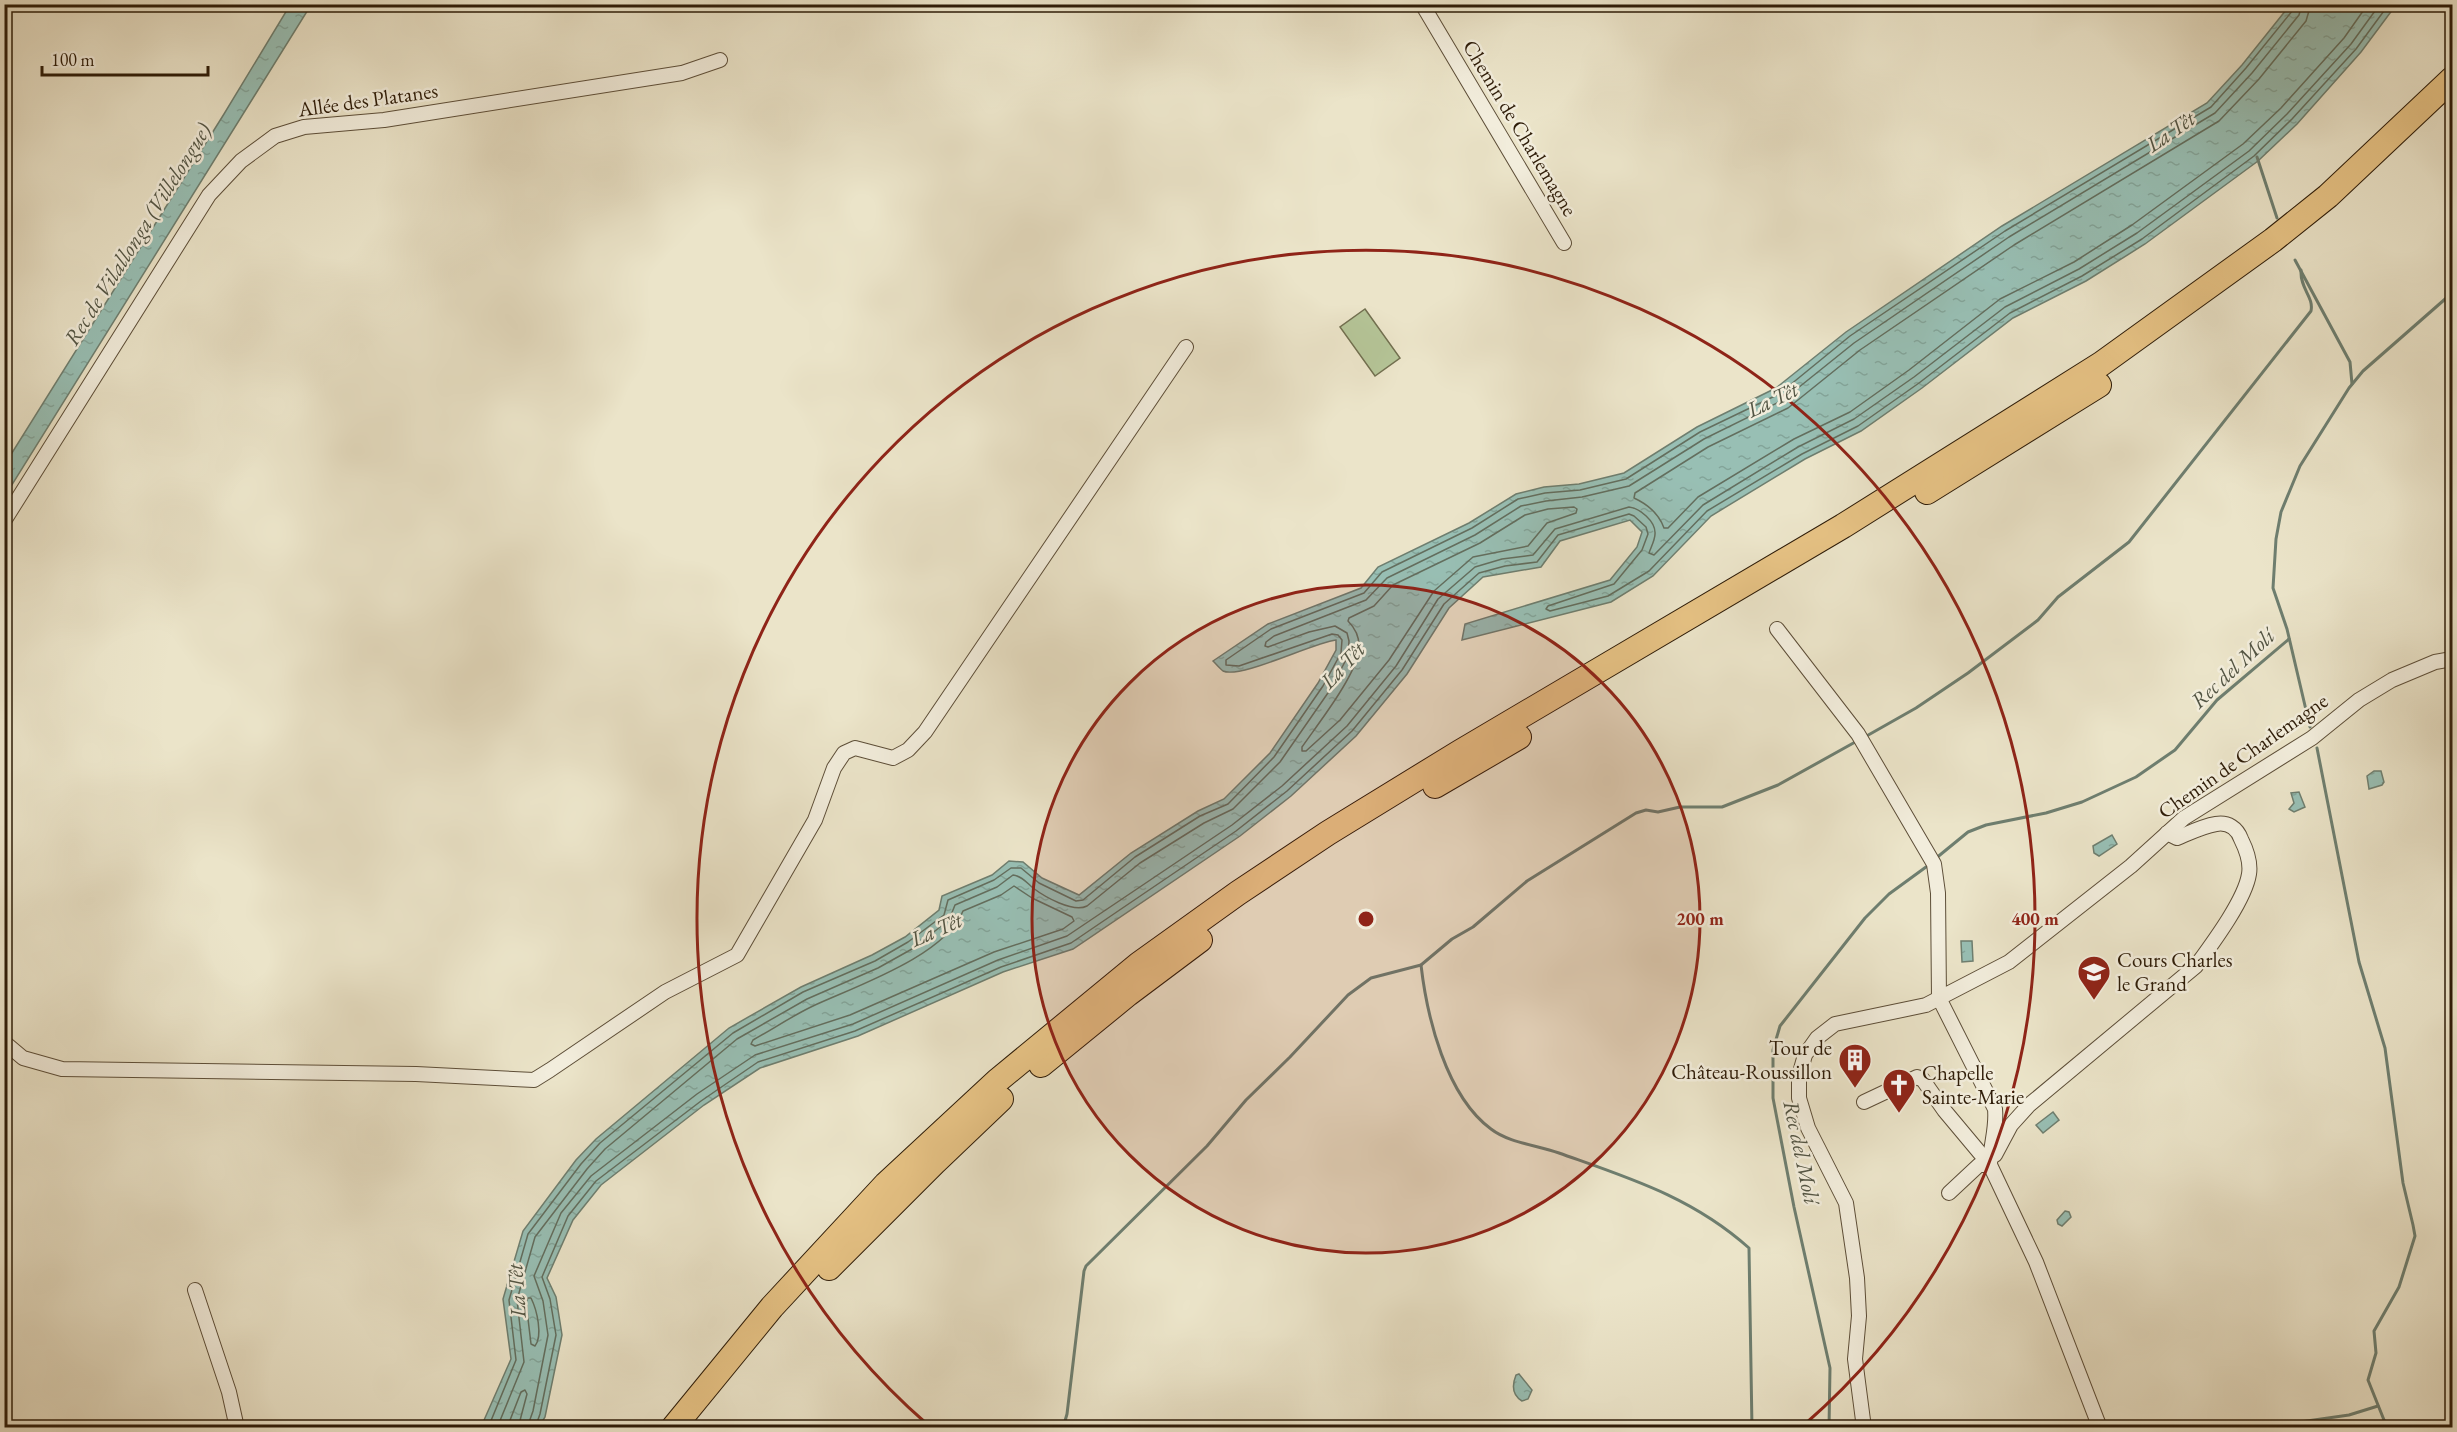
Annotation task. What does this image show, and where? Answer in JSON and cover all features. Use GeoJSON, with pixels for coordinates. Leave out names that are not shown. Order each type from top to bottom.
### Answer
{"type":"FeatureCollection","features":[{"type":"Feature","properties":{"kind":"highway"},"geometry":{"type":"LineString","coordinates":[[673,1428],[772,1307],[886,1184],[997,1081],[1139,964],[1238,893],[1328,833],[1460,752],[1843,526],[2102,364],[2273,240],[2328,196],[2452,79]]}},
{"type":"Feature","properties":{"kind":"highway"},"geometry":{"type":"LineString","coordinates":[[694,1428],[731,1381],[819,1279],[935,1162],[996,1104],[1061,1048],[1181,954],[1243,909],[1352,837],[1947,481],[2107,380],[2202,312],[2295,239],[2398,149],[2452,98]]}},
{"type":"Feature","properties":{"kind":"street","name":"Chemin de Charlemagne"},"geometry":{"type":"LineString","coordinates":[[1422,4],[1564,243]]}},
{"type":"Feature","properties":{"kind":"street","name":"Allée des Platanes"},"geometry":{"type":"LineString","coordinates":[[4,521],[209,195],[241,161],[275,136],[304,127],[384,120],[682,73],[720,60]]}},
{"type":"Feature","properties":{"kind":"street"},"geometry":{"type":"LineString","coordinates":[[4,1042],[23,1058],[62,1069],[416,1074],[534,1080],[665,992],[737,955],[815,820],[834,768],[844,753],[855,748],[893,758],[908,750],[925,732],[1186,347]]}},
{"type":"Feature","properties":{"kind":"street"},"geometry":{"type":"LineString","coordinates":[[1777,629],[1863,742],[1932,861],[1938,893],[1939,998],[1995,1109],[1997,1127],[1990,1153],[1990,1165]]}},
{"type":"Feature","properties":{"kind":"street","name":"Chemin de Charlemagne"},"geometry":{"type":"LineString","coordinates":[[1864,1428],[1856,1359],[1857,1278],[1846,1203],[1808,1128],[1799,1098],[1799,1076],[1804,1055],[1816,1038],[1834,1024],[1926,1005],[2009,962],[2131,866],[2184,818],[2312,738],[2360,700],[2392,680],[2435,662],[2452,659]]}},
{"type":"Feature","properties":{"kind":"street"},"geometry":{"type":"LineString","coordinates":[[1990,1165],[2011,1125],[2029,1105],[2196,966],[2212,945],[2243,892],[2249,873],[2247,853],[2238,831],[2229,825],[2217,823],[2177,838],[2167,833]]}},
{"type":"Feature","properties":{"kind":"street"},"geometry":{"type":"LineString","coordinates":[[1864,1102],[1917,1077],[1923,1080],[1944,1110],[1990,1165],[2036,1262],[2100,1428]]}},
{"type":"Feature","properties":{"kind":"street"},"geometry":{"type":"LineString","coordinates":[[1949,1193],[1979,1165],[1990,1165]]}},
{"type":"Feature","properties":{"kind":"street"},"geometry":{"type":"LineString","coordinates":[[195,1290],[229,1392],[237,1428]]}},
{"type":"Feature","properties":{"kind":"green space"},"geometry":{"type":"Polygon","coordinates":[[[1365,309],[1400,358],[1375,376],[1340,327],[1365,309]]]}},
{"type":"Feature","properties":{"kind":"water"},"geometry":{"type":"Polygon","coordinates":[[[290,5],[311,5],[5,496],[5,464],[290,5]]]}},
{"type":"Feature","properties":{"kind":"water","name":"La Têt"},"geometry":{"type":"Polygon","coordinates":[[[2290,5],[2396,5],[2361,52],[2297,124],[2258,161],[2145,244],[2086,281],[2013,318],[1922,388],[1861,431],[1805,459],[1711,516],[1653,576],[1611,602],[1462,640],[1465,624],[1610,580],[1637,547],[1642,532],[1630,520],[1560,541],[1541,567],[1483,577],[1449,608],[1407,674],[1356,736],[1291,796],[1240,836],[1073,949],[1003,972],[858,1036],[760,1068],[704,1105],[601,1185],[573,1220],[547,1278],[556,1297],[562,1335],[545,1417],[539,1427],[481,1427],[511,1359],[503,1299],[523,1231],[576,1160],[596,1139],[729,1028],[801,987],[872,955],[905,937],[939,910],[942,896],[992,875],[1009,861],[1023,862],[1042,878],[1079,895],[1131,853],[1198,811],[1224,799],[1270,753],[1318,683],[1336,650],[1336,640],[1245,670],[1223,671],[1213,661],[1268,624],[1361,588],[1378,567],[1469,523],[1516,494],[1544,487],[1579,484],[1624,473],[1697,427],[1776,388],[1846,332],[2002,226],[2207,103],[2242,65],[2290,5]]]}},
{"type":"Feature","properties":{"kind":"water"},"geometry":{"type":"Polygon","coordinates":[[[2374,771],[2381,771],[2384,782],[2382,785],[2369,789],[2367,776],[2374,771]]]}},
{"type":"Feature","properties":{"kind":"water"},"geometry":{"type":"Polygon","coordinates":[[[2299,792],[2305,807],[2294,812],[2289,809],[2294,803],[2291,793],[2299,792]]]}},
{"type":"Feature","properties":{"kind":"water"},"geometry":{"type":"Polygon","coordinates":[[[2112,835],[2117,844],[2099,856],[2094,853],[2093,846],[2112,835]]]}},
{"type":"Feature","properties":{"kind":"water"},"geometry":{"type":"Polygon","coordinates":[[[1961,941],[1972,941],[1973,961],[1962,962],[1961,941]]]}},
{"type":"Feature","properties":{"kind":"water"},"geometry":{"type":"Polygon","coordinates":[[[2053,1112],[2059,1120],[2043,1133],[2036,1125],[2053,1112]]]}},
{"type":"Feature","properties":{"kind":"water"},"geometry":{"type":"Polygon","coordinates":[[[2065,1211],[2069,1212],[2071,1217],[2062,1226],[2057,1220],[2065,1211]]]}},
{"type":"Feature","properties":{"kind":"water"},"geometry":{"type":"Polygon","coordinates":[[[1519,1374],[1532,1390],[1528,1399],[1522,1401],[1516,1396],[1514,1390],[1516,1375],[1519,1374]]]}},
{"type":"Feature","properties":{"kind":"waterway"},"geometry":{"type":"LineString","coordinates":[[2257,157],[2277,218]]}},
{"type":"Feature","properties":{"kind":"waterway"},"geometry":{"type":"LineString","coordinates":[[2295,260],[2350,362],[2352,384]]}},
{"type":"Feature","properties":{"kind":"waterway"},"geometry":{"type":"LineString","coordinates":[[1863,738],[1916,708],[1968,673],[2038,620],[2058,597],[2129,542],[2311,311],[2311,301],[2301,277],[2301,270]]}},
{"type":"Feature","properties":{"kind":"waterway","name":"Rec del Molí"},"geometry":{"type":"LineString","coordinates":[[2310,727],[2287,629],[2273,588],[2276,539],[2281,512],[2300,466],[2349,388],[2363,371],[2452,293]]}},
{"type":"Feature","properties":{"kind":"waterway","name":"Rec del Molí"},"geometry":{"type":"LineString","coordinates":[[1935,859],[1968,832],[1986,825],[2046,813],[2082,802],[2136,777],[2175,750],[2217,700],[2289,639]]}},
{"type":"Feature","properties":{"kind":"waterway"},"geometry":{"type":"LineString","coordinates":[[1063,1428],[1067,1414],[1086,1266],[1207,1146],[1246,1100],[1348,995],[1371,978],[1421,965],[1452,939],[1473,927],[1527,881],[1636,813],[1646,810],[1658,812],[1680,807],[1722,807],[1778,785],[1857,741]]}},
{"type":"Feature","properties":{"kind":"waterway"},"geometry":{"type":"LineString","coordinates":[[2317,748],[2359,962],[2385,1048],[2403,1183],[2415,1236],[2399,1287],[2374,1331],[2376,1353],[2368,1380],[2384,1420],[2393,1428]]}},
{"type":"Feature","properties":{"kind":"waterway","name":"Rec del Molí"},"geometry":{"type":"LineString","coordinates":[[1829,1428],[1830,1368],[1794,1207],[1773,1098],[1773,1050],[1780,1026],[1865,918],[1889,894],[1926,867]]}},
{"type":"Feature","properties":{"kind":"waterway"},"geometry":{"type":"LineString","coordinates":[[1421,965],[1428,1008],[1441,1054],[1462,1097],[1475,1115],[1491,1129],[1506,1138],[1559,1153],[1659,1191],[1705,1215],[1749,1248],[1752,1428]]}},
{"type":"Feature","properties":{"kind":"waterway"},"geometry":{"type":"LineString","coordinates":[[2285,1428],[2293,1423],[2349,1415],[2378,1406]]}},
{"type":"Feature","properties":{"kind":"place","name":"Cours Charles le Grand"},"geometry":{"type":"Point","coordinates":[2094,1001]}},
{"type":"Feature","properties":{"kind":"place","name":"Tour de Château-Roussillon"},"geometry":{"type":"Point","coordinates":[1855,1089]}},
{"type":"Feature","properties":{"kind":"place","name":"Chapelle Sainte-Marie"},"geometry":{"type":"Point","coordinates":[1899,1114]}},
{"type":"Feature","properties":{"kind":"water label","name":"Rec de Vilallonga (Villelongue)"},"geometry":{"type":"Point","coordinates":[137,234]}}]}
